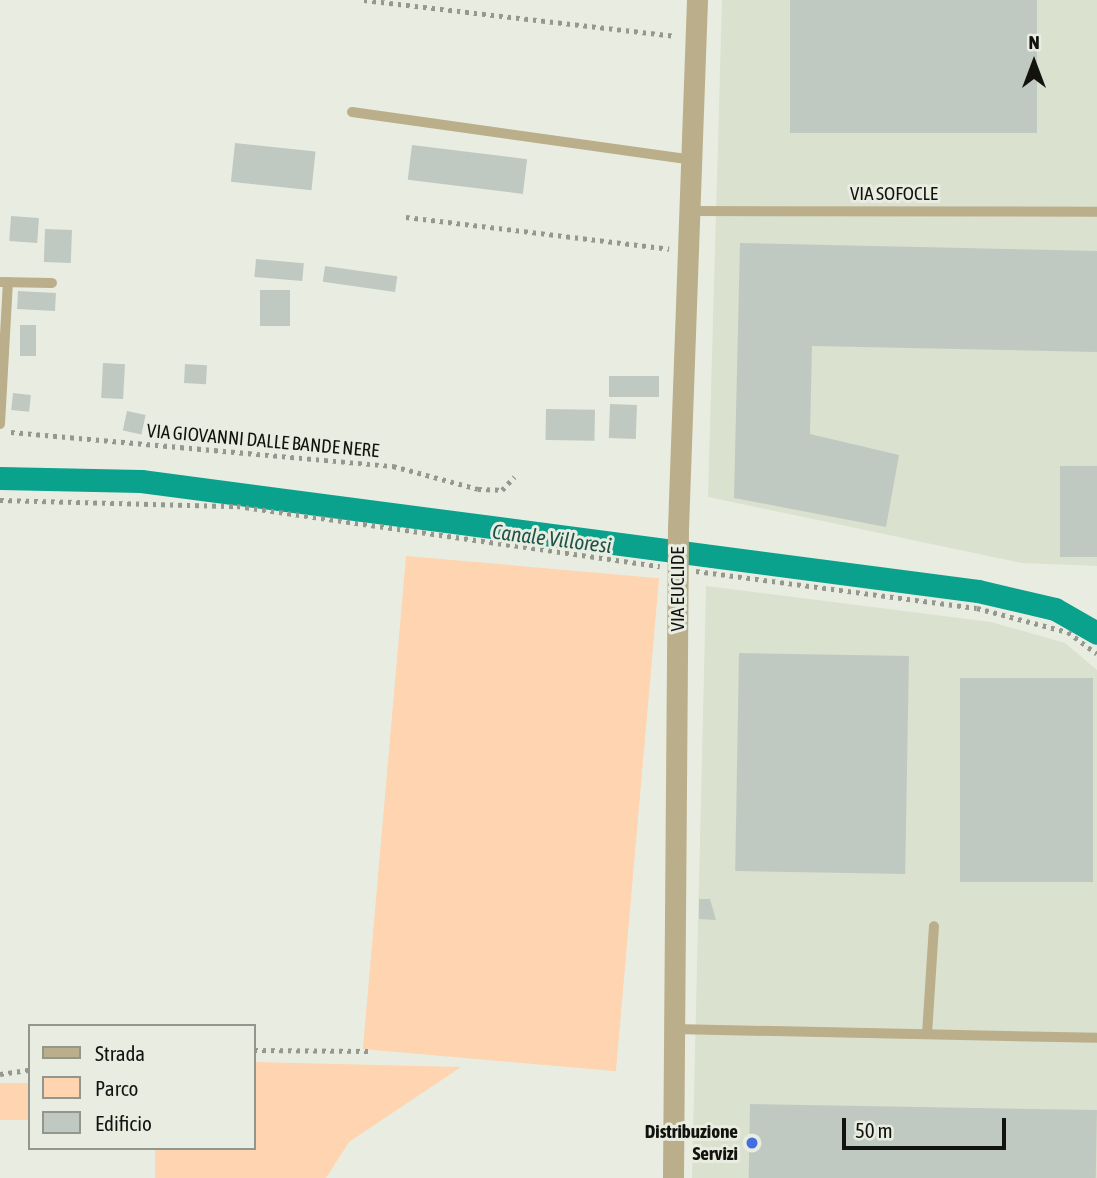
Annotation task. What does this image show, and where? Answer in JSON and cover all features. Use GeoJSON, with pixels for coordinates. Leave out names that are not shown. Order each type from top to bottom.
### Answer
{"type":"FeatureCollection","features":[{"type":"Feature","properties":{"kind":"street","name":"VIA EUCLIDE"},"geometry":{"type":"LineString","coordinates":[[673,1178],[678,528],[697,0]]}},
{"type":"Feature","properties":{"kind":"lane"},"geometry":{"type":"LineString","coordinates":[[352,112],[692,160]]}},
{"type":"Feature","properties":{"kind":"lane","name":"VIA SOFOCLE"},"geometry":{"type":"LineString","coordinates":[[691,211],[1097,212]]}},
{"type":"Feature","properties":{"kind":"lane"},"geometry":{"type":"LineString","coordinates":[[0,424],[4,282],[52,284]]}},
{"type":"Feature","properties":{"kind":"lane"},"geometry":{"type":"LineString","coordinates":[[928,1034],[934,926]]}},
{"type":"Feature","properties":{"kind":"lane"},"geometry":{"type":"LineString","coordinates":[[674,1029],[1097,1038]]}},
{"type":"Feature","properties":{"kind":"path"},"geometry":{"type":"LineString","coordinates":[[364,1],[696,38]]}},
{"type":"Feature","properties":{"kind":"path"},"geometry":{"type":"LineString","coordinates":[[406,217],[645,248],[689,245]]}},
{"type":"Feature","properties":{"kind":"path","name":"VIA GIOVANNI DALLE BANDE NERE"},"geometry":{"type":"LineString","coordinates":[[0,431],[393,466],[478,489],[502,491],[514,477]]}},
{"type":"Feature","properties":{"kind":"path"},"geometry":{"type":"LineString","coordinates":[[0,500],[237,506],[977,608],[1069,632],[1097,654]]}},
{"type":"Feature","properties":{"kind":"path"},"geometry":{"type":"LineString","coordinates":[[256,1051],[369,1051]]}},
{"type":"Feature","properties":{"kind":"path"},"geometry":{"type":"LineString","coordinates":[[0,1074],[28,1070]]}},
{"type":"Feature","properties":{"kind":"shaded area"},"geometry":{"type":"Polygon","coordinates":[[[722,0],[1097,0],[1097,566],[1022,563],[708,497],[722,0]]]}},
{"type":"Feature","properties":{"kind":"shaded area"},"geometry":{"type":"Polygon","coordinates":[[[706,586],[991,622],[1065,643],[1097,670],[1097,1178],[692,1178],[706,586]]]}},
{"type":"Feature","properties":{"kind":"green space"},"geometry":{"type":"Polygon","coordinates":[[[406,556],[659,578],[616,1071],[363,1049],[406,556]]]}},
{"type":"Feature","properties":{"kind":"green space"},"geometry":{"type":"Polygon","coordinates":[[[256,1062],[461,1067],[349,1142],[326,1178],[155,1178],[155,1150],[256,1150],[256,1062]]]}},
{"type":"Feature","properties":{"kind":"green space"},"geometry":{"type":"Polygon","coordinates":[[[0,1083],[28,1083],[28,1120],[0,1120],[0,1083]]]}},
{"type":"Feature","properties":{"kind":"building"},"geometry":{"type":"Polygon","coordinates":[[[790,0],[1037,0],[1037,133],[790,133],[790,0]]]}},
{"type":"Feature","properties":{"kind":"building"},"geometry":{"type":"Polygon","coordinates":[[[235,143],[316,151],[311,190],[231,182],[235,143]]]}},
{"type":"Feature","properties":{"kind":"building"},"geometry":{"type":"Polygon","coordinates":[[[412,145],[527,159],[523,194],[408,180],[412,145]]]}},
{"type":"Feature","properties":{"kind":"building"},"geometry":{"type":"Polygon","coordinates":[[[11,216],[39,218],[37,243],[9,241],[11,216]]]}},
{"type":"Feature","properties":{"kind":"building"},"geometry":{"type":"Polygon","coordinates":[[[45,229],[72,230],[71,263],[44,262],[45,229]]]}},
{"type":"Feature","properties":{"kind":"building"},"geometry":{"type":"Polygon","coordinates":[[[740,243],[1097,251],[1097,352],[812,346],[810,434],[899,455],[886,527],[734,498],[740,243]]]}},
{"type":"Feature","properties":{"kind":"building"},"geometry":{"type":"Polygon","coordinates":[[[256,259],[304,263],[302,281],[254,277],[256,259]]]}},
{"type":"Feature","properties":{"kind":"building"},"geometry":{"type":"Polygon","coordinates":[[[325,266],[397,276],[395,292],[323,282],[325,266]]]}},
{"type":"Feature","properties":{"kind":"building"},"geometry":{"type":"Polygon","coordinates":[[[260,290],[290,290],[290,326],[260,326],[260,290]]]}},
{"type":"Feature","properties":{"kind":"building"},"geometry":{"type":"Polygon","coordinates":[[[18,291],[56,293],[55,311],[17,309],[18,291]]]}},
{"type":"Feature","properties":{"kind":"building"},"geometry":{"type":"Polygon","coordinates":[[[20,325],[36,325],[36,356],[20,356],[20,325]]]}},
{"type":"Feature","properties":{"kind":"building"},"geometry":{"type":"Polygon","coordinates":[[[103,363],[125,364],[123,399],[101,398],[103,363]]]}},
{"type":"Feature","properties":{"kind":"building"},"geometry":{"type":"Polygon","coordinates":[[[185,364],[207,365],[206,384],[184,383],[185,364]]]}},
{"type":"Feature","properties":{"kind":"building"},"geometry":{"type":"Polygon","coordinates":[[[609,376],[659,376],[659,397],[609,397],[609,376]]]}},
{"type":"Feature","properties":{"kind":"building"},"geometry":{"type":"Polygon","coordinates":[[[13,393],[31,395],[29,412],[11,410],[13,393]]]}},
{"type":"Feature","properties":{"kind":"building"},"geometry":{"type":"Polygon","coordinates":[[[610,404],[637,405],[636,439],[609,438],[610,404]]]}},
{"type":"Feature","properties":{"kind":"building"},"geometry":{"type":"Polygon","coordinates":[[[546,409],[595,410],[594,441],[545,440],[546,409]]]}},
{"type":"Feature","properties":{"kind":"building"},"geometry":{"type":"Polygon","coordinates":[[[127,411],[146,415],[141,435],[123,431],[127,411]]]}},
{"type":"Feature","properties":{"kind":"building"},"geometry":{"type":"Polygon","coordinates":[[[1060,466],[1097,466],[1097,557],[1060,557],[1060,466]]]}},
{"type":"Feature","properties":{"kind":"building"},"geometry":{"type":"Polygon","coordinates":[[[739,653],[909,656],[905,874],[735,871],[739,653]]]}},
{"type":"Feature","properties":{"kind":"building"},"geometry":{"type":"Polygon","coordinates":[[[960,678],[1093,678],[1093,882],[960,882],[960,678]]]}},
{"type":"Feature","properties":{"kind":"building"},"geometry":{"type":"Polygon","coordinates":[[[699,899],[710,899],[716,920],[699,919],[699,899]]]}},
{"type":"Feature","properties":{"kind":"building"},"geometry":{"type":"Polygon","coordinates":[[[750,1104],[1097,1110],[1096,1178],[749,1178],[750,1104]]]}},
{"type":"Feature","properties":{"kind":"waterway","name":"Canale Villoresi"},"geometry":{"type":"LineString","coordinates":[[0,478],[141,481],[978,591],[1055,609],[1097,633]]}},
{"type":"Feature","properties":{"kind":"place","name":"Distribuzione Servizi"},"geometry":{"type":"Point","coordinates":[752,1143]}}]}
